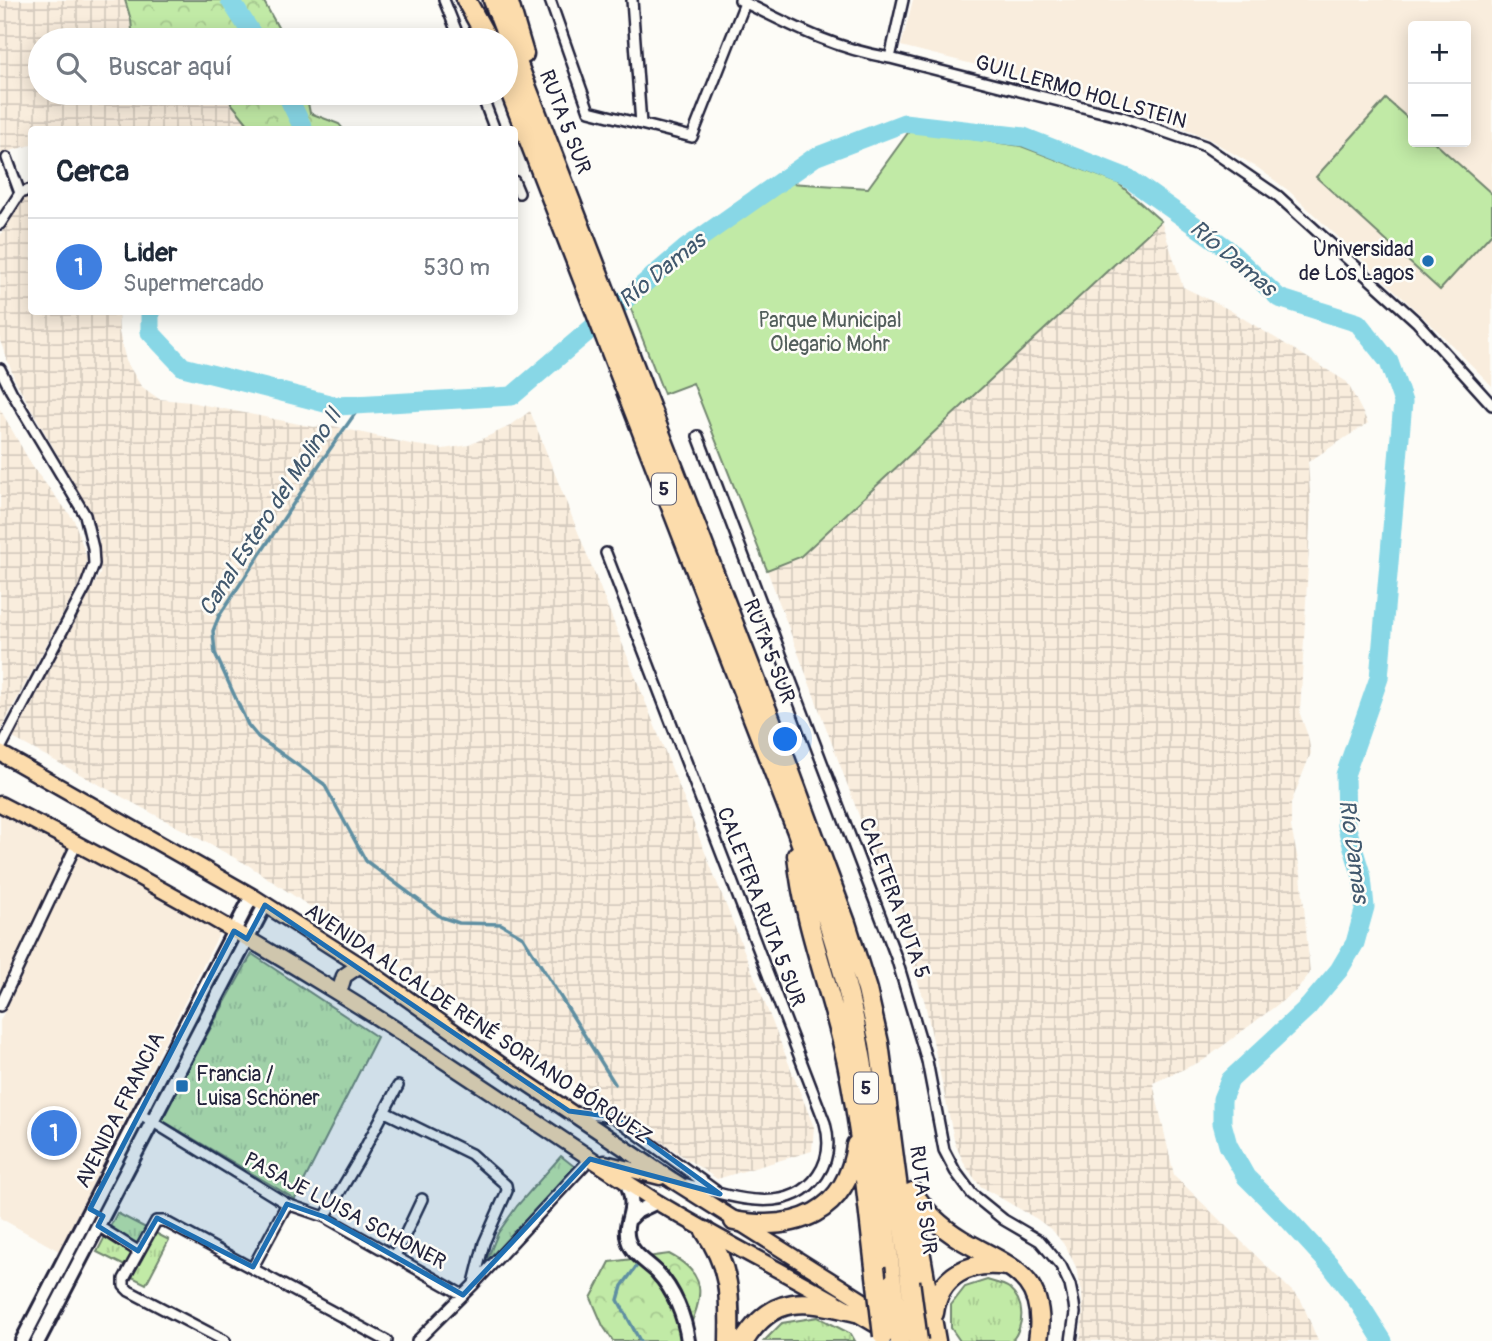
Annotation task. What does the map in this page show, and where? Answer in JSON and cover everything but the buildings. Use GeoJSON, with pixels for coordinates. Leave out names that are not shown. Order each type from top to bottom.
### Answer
{"type":"FeatureCollection","features":[{"type":"Feature","properties":{"kind":"highway"},"geometry":{"type":"LineString","coordinates":[[466,0],[482,28]]}},
{"type":"Feature","properties":{"kind":"highway"},"geometry":{"type":"LineString","coordinates":[[474,0],[484,28]]}},
{"type":"Feature","properties":{"kind":"highway","name":"RUTA 5 SUR"},"geometry":{"type":"LineString","coordinates":[[493,0],[504,28]]}},
{"type":"Feature","properties":{"kind":"highway"},"geometry":{"type":"LineString","coordinates":[[508,0],[517,28]]}},
{"type":"Feature","properties":{"kind":"highway"},"geometry":{"type":"LineString","coordinates":[[518,32],[533,102]]}},
{"type":"Feature","properties":{"kind":"highway","name":"RUTA 5 SUR"},"geometry":{"type":"LineString","coordinates":[[518,64],[591,274],[846,923],[867,990],[883,1070],[901,1282],[899,1338]]}},
{"type":"Feature","properties":{"kind":"highway","name":"RUTA 5 SUR"},"geometry":{"type":"LineString","coordinates":[[517,105],[591,274]]}},
{"type":"Feature","properties":{"kind":"highway","name":"RUTA 5 SUR"},"geometry":{"type":"LineString","coordinates":[[631,379],[830,926],[854,1017],[901,1282]]}},
{"type":"Feature","properties":{"kind":"highway"},"geometry":{"type":"LineString","coordinates":[[796,829],[803,896],[842,1042],[858,1128],[875,1267],[899,1338]]}},
{"type":"Feature","properties":{"kind":"highway"},"geometry":{"type":"LineString","coordinates":[[883,1070],[908,1182],[936,1341]]}},
{"type":"Feature","properties":{"kind":"highway"},"geometry":{"type":"LineString","coordinates":[[734,1221],[757,1224],[789,1222],[814,1215],[839,1194],[849,1174],[858,1128]]}},
{"type":"Feature","properties":{"kind":"highway"},"geometry":{"type":"LineString","coordinates":[[908,1182],[919,1203],[938,1223],[961,1240],[1017,1270],[1029,1285],[1037,1303],[1038,1337]]}},
{"type":"Feature","properties":{"kind":"highway"},"geometry":{"type":"LineString","coordinates":[[705,1231],[722,1259],[727,1277],[730,1301],[729,1341]]}},
{"type":"Feature","properties":{"kind":"highway"},"geometry":{"type":"LineString","coordinates":[[932,1310],[944,1286],[960,1271],[986,1264],[1017,1270]]}},
{"type":"Feature","properties":{"kind":"highway"},"geometry":{"type":"LineString","coordinates":[[744,1341],[761,1320],[788,1305],[817,1303],[856,1312]]}},
{"type":"Feature","properties":{"kind":"main road","name":"AVENIDA ALCALDE RENÉ SORIANO BÓRQUEZ"},"geometry":{"type":"LineString","coordinates":[[0,751],[252,897],[360,965],[569,1111],[734,1221],[899,1338]]}},
{"type":"Feature","properties":{"kind":"main road","name":"AVENIDA ALCALDE RENÉ SORIANO BÓRQUEZ"},"geometry":{"type":"LineString","coordinates":[[0,804],[78,843],[339,993],[590,1159],[705,1231],[899,1338],[926,1341]]}},
{"type":"Feature","properties":{"kind":"main road","name":"AVENIDA FRANCIA"},"geometry":{"type":"LineString","coordinates":[[22,1341],[252,897]]}},
{"type":"Feature","properties":{"kind":"main road","name":"AVENIDA FRANCIA"},"geometry":{"type":"LineString","coordinates":[[38,1341],[265,905]]}},
{"type":"Feature","properties":{"kind":"main road"},"geometry":{"type":"LineString","coordinates":[[339,993],[344,976],[360,965]]}},
{"type":"Feature","properties":{"kind":"main road"},"geometry":{"type":"LineString","coordinates":[[590,1159],[672,1180]]}},
{"type":"Feature","properties":{"kind":"main road"},"geometry":{"type":"LineString","coordinates":[[626,1182],[633,1206],[627,1232],[631,1246],[659,1274],[682,1318],[688,1341]]}},
{"type":"Feature","properties":{"kind":"main road"},"geometry":{"type":"LineString","coordinates":[[631,1218],[638,1211],[657,1202]]}},
{"type":"Feature","properties":{"kind":"street"},"geometry":{"type":"LineString","coordinates":[[444,0],[455,28]]}},
{"type":"Feature","properties":{"kind":"street"},"geometry":{"type":"LineString","coordinates":[[550,0],[589,111],[692,137],[743,1]]}},
{"type":"Feature","properties":{"kind":"street"},"geometry":{"type":"LineString","coordinates":[[632,0],[641,124]]}},
{"type":"Feature","properties":{"kind":"street"},"geometry":{"type":"LineString","coordinates":[[890,58],[902,0]]}},
{"type":"Feature","properties":{"kind":"street","name":"GUILLERMO HOLLSTEIN"},"geometry":{"type":"LineString","coordinates":[[743,1],[827,42],[855,51],[1122,117],[1205,146],[1288,205],[1417,322],[1492,405]]}},
{"type":"Feature","properties":{"kind":"street"},"geometry":{"type":"LineString","coordinates":[[486,105],[493,126]]}},
{"type":"Feature","properties":{"kind":"street"},"geometry":{"type":"LineString","coordinates":[[7,158],[20,193]]}},
{"type":"Feature","properties":{"kind":"street"},"geometry":{"type":"LineString","coordinates":[[0,224],[20,193],[28,190]]}},
{"type":"Feature","properties":{"kind":"street"},"geometry":{"type":"LineString","coordinates":[[0,369],[85,514],[94,564],[85,588],[0,751]]}},
{"type":"Feature","properties":{"kind":"street","name":"CALETERA RUTA 5"},"geometry":{"type":"LineString","coordinates":[[698,436],[897,957],[927,1061],[944,1150],[972,1194],[993,1213],[1040,1241],[1061,1266],[1070,1285],[1074,1304],[1071,1341]]}},
{"type":"Feature","properties":{"kind":"street","name":"CALETERA RUTA 5 SUR"},"geometry":{"type":"LineString","coordinates":[[606,553],[827,1131],[828,1147],[816,1178],[802,1191],[785,1199],[766,1200],[720,1194],[672,1180]]}},
{"type":"Feature","properties":{"kind":"street"},"geometry":{"type":"LineString","coordinates":[[0,1006],[78,843]]}},
{"type":"Feature","properties":{"kind":"street"},"geometry":{"type":"LineString","coordinates":[[325,1217],[398,1086]]}},
{"type":"Feature","properties":{"kind":"street","name":"CALETERA RUTA 5 SUR"},"geometry":{"type":"LineString","coordinates":[[569,1111],[614,1117],[720,1194]]}},
{"type":"Feature","properties":{"kind":"street"},"geometry":{"type":"LineString","coordinates":[[385,1112],[471,1154],[506,1185],[507,1191],[484,1243],[474,1284]]}},
{"type":"Feature","properties":{"kind":"street","name":"PASAJE LUISA SCHONER"},"geometry":{"type":"LineString","coordinates":[[139,1114],[286,1204],[325,1217],[463,1295]]}},
{"type":"Feature","properties":{"kind":"street"},"geometry":{"type":"LineString","coordinates":[[416,1341],[474,1284],[590,1159]]}},
{"type":"Feature","properties":{"kind":"street"},"geometry":{"type":"LineString","coordinates":[[395,1256],[422,1199]]}},
{"type":"Feature","properties":{"kind":"street"},"geometry":{"type":"LineString","coordinates":[[253,1267],[286,1204]]}},
{"type":"Feature","properties":{"kind":"street"},"geometry":{"type":"LineString","coordinates":[[90,1209],[98,1225],[138,1251]]}},
{"type":"Feature","properties":{"kind":"street"},"geometry":{"type":"LineString","coordinates":[[225,1341],[124,1286],[124,1279],[154,1223],[162,1220],[387,1341]]}},
{"type":"Feature","properties":{"kind":"street"},"geometry":{"type":"LineString","coordinates":[[82,1226],[98,1225]]}},
{"type":"Feature","properties":{"kind":"highlighted area"},"geometry":{"type":"Polygon","coordinates":[[[265,905],[569,1111],[614,1117],[720,1194],[590,1159],[463,1295],[325,1217],[287,1204],[253,1267],[157,1218],[138,1251],[98,1226],[103,1216],[90,1209],[234,931],[247,939],[265,905]]]}},
{"type":"Feature","properties":{"kind":"shaded area"},"geometry":{"type":"Polygon","coordinates":[[[0,0],[202,0],[217,28],[28,28],[28,105],[256,105],[266,126],[28,126],[28,146],[0,154],[0,0]]]}},
{"type":"Feature","properties":{"kind":"shaded area","name":"Universidad de Los Lagos"},"geometry":{"type":"Polygon","coordinates":[[[913,0],[1492,0],[1492,386],[1438,331],[1289,191],[1258,168],[1209,139],[1157,117],[1080,91],[901,46],[913,0]]]}},
{"type":"Feature","properties":{"kind":"shaded area"},"geometry":{"type":"Polygon","coordinates":[[[28,194],[28,315],[118,315],[126,361],[141,386],[159,399],[190,402],[314,427],[329,425],[443,449],[469,445],[510,426],[530,411],[814,1127],[812,1151],[717,1179],[248,865],[11,737],[100,574],[99,537],[89,510],[15,380],[0,341],[0,237],[7,221],[28,194]]]}},
{"type":"Feature","properties":{"kind":"shaded area"},"geometry":{"type":"Polygon","coordinates":[[[1161,221],[1183,287],[1228,309],[1347,382],[1368,423],[1308,462],[1311,508],[1300,714],[1311,753],[1291,803],[1291,827],[1301,874],[1310,973],[1297,990],[1204,1060],[1153,1083],[1174,1175],[1301,1300],[1318,1341],[1080,1341],[1082,1291],[1076,1267],[1066,1247],[1053,1231],[1037,1219],[980,1186],[965,1165],[955,1144],[925,1003],[898,920],[767,570],[800,557],[1161,221]]]}},
{"type":"Feature","properties":{"kind":"shaded area"},"geometry":{"type":"Polygon","coordinates":[[[0,409],[34,469],[74,520],[87,558],[85,573],[0,731],[0,409]]]}},
{"type":"Feature","properties":{"kind":"shaded area"},"geometry":{"type":"Polygon","coordinates":[[[0,812],[68,849],[0,993],[0,812]]]}},
{"type":"Feature","properties":{"kind":"shaded area"},"geometry":{"type":"Polygon","coordinates":[[[78,853],[220,932],[59,1251],[0,1218],[0,1021],[78,853]]]}},
{"type":"Feature","properties":{"kind":"green space"},"geometry":{"type":"Polygon","coordinates":[[[125,0],[263,0],[278,28],[132,28],[125,0]]]}},
{"type":"Feature","properties":{"kind":"green space","name":"Universidad de Los Lagos"},"geometry":{"type":"Polygon","coordinates":[[[1386,99],[1408,119],[1408,147],[1440,147],[1492,194],[1492,233],[1440,290],[1316,177],[1386,99]]]}},
{"type":"Feature","properties":{"kind":"green space"},"geometry":{"type":"Polygon","coordinates":[[[233,105],[308,105],[310,113],[341,126],[250,126],[233,105]]]}},
{"type":"Feature","properties":{"kind":"green space","name":"Parque Municipal Olegario Mohr"},"geometry":{"type":"Polygon","coordinates":[[[910,130],[1021,146],[1118,183],[1161,221],[800,557],[767,570],[693,383],[664,394],[629,304],[675,265],[789,183],[868,188],[910,130]]]}},
{"type":"Feature","properties":{"kind":"green space"},"geometry":{"type":"Polygon","coordinates":[[[252,954],[377,1037],[295,1199],[160,1119],[252,954]]]}},
{"type":"Feature","properties":{"kind":"green space"},"geometry":{"type":"Polygon","coordinates":[[[561,1156],[575,1167],[486,1262],[498,1233],[517,1206],[561,1156]]]}},
{"type":"Feature","properties":{"kind":"green space"},"geometry":{"type":"Polygon","coordinates":[[[117,1213],[169,1240],[146,1284],[132,1277],[129,1268],[97,1252],[117,1213]]]}},
{"type":"Feature","properties":{"kind":"green space"},"geometry":{"type":"Polygon","coordinates":[[[669,1254],[693,1272],[698,1282],[698,1303],[684,1341],[613,1341],[591,1298],[610,1262],[669,1254]]]}},
{"type":"Feature","properties":{"kind":"green space"},"geometry":{"type":"Polygon","coordinates":[[[987,1280],[1007,1287],[1015,1294],[1021,1307],[1021,1321],[1016,1335],[1012,1341],[960,1341],[951,1328],[951,1305],[965,1287],[987,1280]]]}},
{"type":"Feature","properties":{"kind":"green space"},"geometry":{"type":"Polygon","coordinates":[[[818,1317],[851,1334],[855,1341],[764,1341],[782,1323],[818,1317]]]}},
{"type":"Feature","properties":{"kind":"waterway","name":"Río Damas"},"geometry":{"type":"LineString","coordinates":[[230,0],[248,28]]}},
{"type":"Feature","properties":{"kind":"waterway","name":"Río Damas"},"geometry":{"type":"LineString","coordinates":[[292,105],[302,126]]}},
{"type":"Feature","properties":{"kind":"waterway","name":"Río Damas"},"geometry":{"type":"LineString","coordinates":[[150,315],[150,332],[183,367],[337,406],[512,396],[686,248],[815,157],[904,123],[1024,137],[1128,178],[1225,247],[1279,298],[1358,323],[1389,362],[1403,402],[1379,678],[1345,775],[1346,825],[1362,877],[1365,907],[1355,943],[1339,970],[1308,1007],[1230,1080],[1222,1099],[1222,1123],[1228,1145],[1246,1177],[1331,1266],[1383,1341]]}},
{"type":"Feature","properties":{"kind":"waterway","name":"Canal Estero del Molino II"},"geometry":{"type":"LineString","coordinates":[[361,405],[219,616],[213,631],[215,653],[248,725],[258,737],[324,784],[366,861],[441,917],[459,923],[501,924],[523,937],[615,1084]]}},
{"type":"Feature","properties":{"kind":"waterway","name":"Canal Estero del Molino II"},"geometry":{"type":"LineString","coordinates":[[636,1267],[622,1286],[618,1300],[640,1341]]}},
{"type":"Feature","properties":{"kind":"place","name":"Universidad de Los Lagos"},"geometry":{"type":"Point","coordinates":[1428,261]}},
{"type":"Feature","properties":{"kind":"place","name":"Francia / Luisa Schöner"},"geometry":{"type":"Point","coordinates":[182,1086]}},
{"type":"Feature","properties":{"kind":"place","name":"Lider"},"geometry":{"type":"Point","coordinates":[54,1133]}}]}
